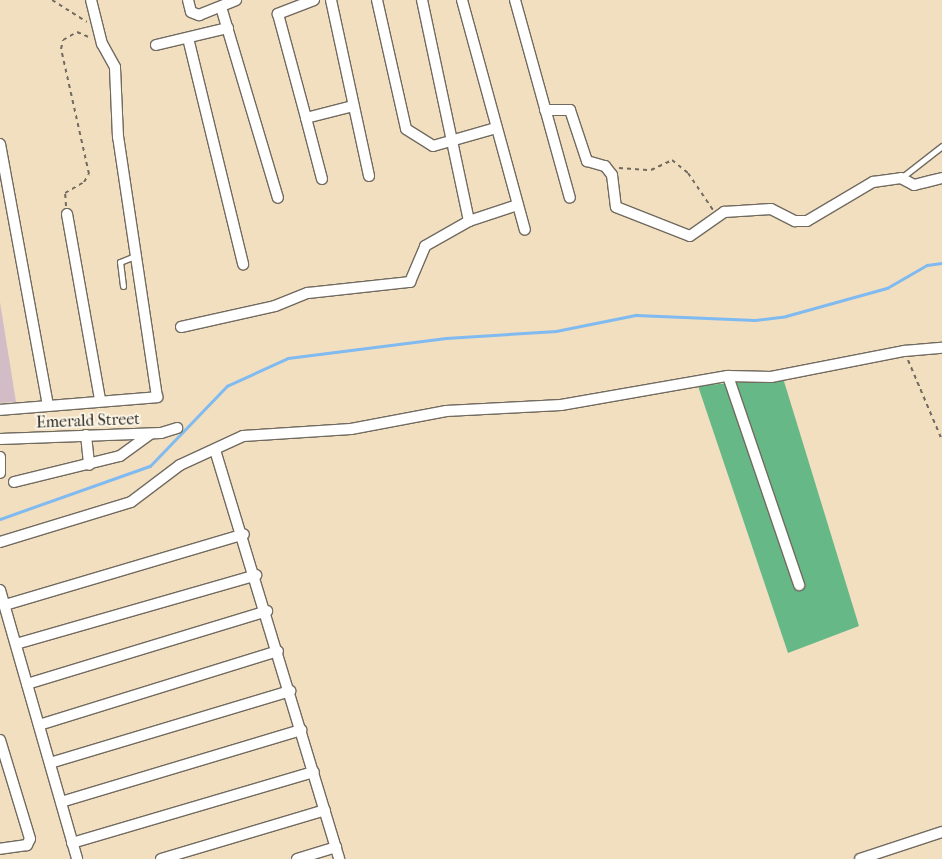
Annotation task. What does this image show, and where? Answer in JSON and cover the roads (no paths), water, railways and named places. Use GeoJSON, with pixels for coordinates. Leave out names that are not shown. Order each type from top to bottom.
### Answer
{"type":"FeatureCollection","features":[{"type":"Feature","properties":{"kind":"street"},"geometry":{"type":"LineString","coordinates":[[0,410],[159,396],[135,256],[118,137],[115,67],[102,44],[92,0]]}},
{"type":"Feature","properties":{"kind":"street"},"geometry":{"type":"LineString","coordinates":[[188,0],[194,15],[221,8],[236,0]]}},
{"type":"Feature","properties":{"kind":"street"},"geometry":{"type":"LineString","coordinates":[[314,0],[296,3],[278,14],[322,179]]}},
{"type":"Feature","properties":{"kind":"street"},"geometry":{"type":"LineString","coordinates":[[331,0],[369,176]]}},
{"type":"Feature","properties":{"kind":"street"},"geometry":{"type":"LineString","coordinates":[[377,0],[406,129],[433,146],[496,128]]}},
{"type":"Feature","properties":{"kind":"street"},"geometry":{"type":"LineString","coordinates":[[422,0],[435,75],[453,141],[469,221]]}},
{"type":"Feature","properties":{"kind":"street"},"geometry":{"type":"LineString","coordinates":[[462,0],[525,230]]}},
{"type":"Feature","properties":{"kind":"street"},"geometry":{"type":"LineString","coordinates":[[515,0],[570,198]]}},
{"type":"Feature","properties":{"kind":"street"},"geometry":{"type":"LineString","coordinates":[[221,8],[278,198]]}},
{"type":"Feature","properties":{"kind":"street"},"geometry":{"type":"LineString","coordinates":[[156,45],[228,28]]}},
{"type":"Feature","properties":{"kind":"street"},"geometry":{"type":"LineString","coordinates":[[188,38],[243,264]]}},
{"type":"Feature","properties":{"kind":"street"},"geometry":{"type":"LineString","coordinates":[[306,118],[353,106]]}},
{"type":"Feature","properties":{"kind":"street"},"geometry":{"type":"LineString","coordinates":[[545,110],[570,110],[588,161],[604,166],[615,182],[616,207],[625,213],[690,236],[716,214],[754,207],[806,221],[865,186],[902,178],[914,185],[942,178]]}},
{"type":"Feature","properties":{"kind":"street"},"geometry":{"type":"LineString","coordinates":[[0,144],[48,406]]}},
{"type":"Feature","properties":{"kind":"street"},"geometry":{"type":"LineString","coordinates":[[181,327],[275,306],[308,294],[410,282],[425,246],[469,221],[517,205]]}},
{"type":"Feature","properties":{"kind":"street"},"geometry":{"type":"LineString","coordinates":[[67,214],[100,400]]}},
{"type":"Feature","properties":{"kind":"street"},"geometry":{"type":"LineString","coordinates":[[0,542],[131,502],[180,465],[243,436],[351,429],[454,410],[560,405],[728,376],[771,377],[904,351],[942,348]]}},
{"type":"Feature","properties":{"kind":"street"},"geometry":{"type":"LineString","coordinates":[[728,376],[799,585]]}},
{"type":"Feature","properties":{"kind":"street","name":"Emerald Street"},"geometry":{"type":"LineString","coordinates":[[0,439],[150,434],[177,428]]}},
{"type":"Feature","properties":{"kind":"street"},"geometry":{"type":"LineString","coordinates":[[14,482],[120,456],[150,434]]}},
{"type":"Feature","properties":{"kind":"street"},"geometry":{"type":"LineString","coordinates":[[86,435],[89,465]]}},
{"type":"Feature","properties":{"kind":"street"},"geometry":{"type":"LineString","coordinates":[[215,450],[244,534],[340,859]]}},
{"type":"Feature","properties":{"kind":"street"},"geometry":{"type":"LineString","coordinates":[[0,457],[0,473]]}},
{"type":"Feature","properties":{"kind":"street"},"geometry":{"type":"LineString","coordinates":[[5,605],[244,534]]}},
{"type":"Feature","properties":{"kind":"street"},"geometry":{"type":"LineString","coordinates":[[16,644],[256,575]]}},
{"type":"Feature","properties":{"kind":"street"},"geometry":{"type":"LineString","coordinates":[[0,590],[77,859]]}},
{"type":"Feature","properties":{"kind":"street"},"geometry":{"type":"LineString","coordinates":[[27,684],[267,611]]}},
{"type":"Feature","properties":{"kind":"street"},"geometry":{"type":"LineString","coordinates":[[39,725],[278,652]]}},
{"type":"Feature","properties":{"kind":"street"},"geometry":{"type":"LineString","coordinates":[[50,763],[290,691]]}},
{"type":"Feature","properties":{"kind":"street"},"geometry":{"type":"LineString","coordinates":[[61,802],[302,730]]}},
{"type":"Feature","properties":{"kind":"street"},"geometry":{"type":"LineString","coordinates":[[0,740],[30,839],[26,845],[0,849]]}},
{"type":"Feature","properties":{"kind":"street"},"geometry":{"type":"LineString","coordinates":[[72,843],[314,772]]}},
{"type":"Feature","properties":{"kind":"street"},"geometry":{"type":"LineString","coordinates":[[161,859],[325,810]]}},
{"type":"Feature","properties":{"kind":"street"},"geometry":{"type":"LineString","coordinates":[[860,859],[942,832]]}},
{"type":"Feature","properties":{"kind":"street"},"geometry":{"type":"LineString","coordinates":[[297,859],[336,847]]}},
{"type":"Feature","properties":{"kind":"lane"},"geometry":{"type":"LineString","coordinates":[[902,178],[942,146]]}},
{"type":"Feature","properties":{"kind":"lane"},"geometry":{"type":"LineString","coordinates":[[123,286],[120,262],[135,256]]}},
{"type":"Feature","properties":{"kind":"waterway"},"geometry":{"type":"LineString","coordinates":[[0,519],[150,466],[227,386],[288,358],[446,338],[556,331],[636,315],[755,320],[786,316],[887,288],[927,265],[942,263]]}}]}
